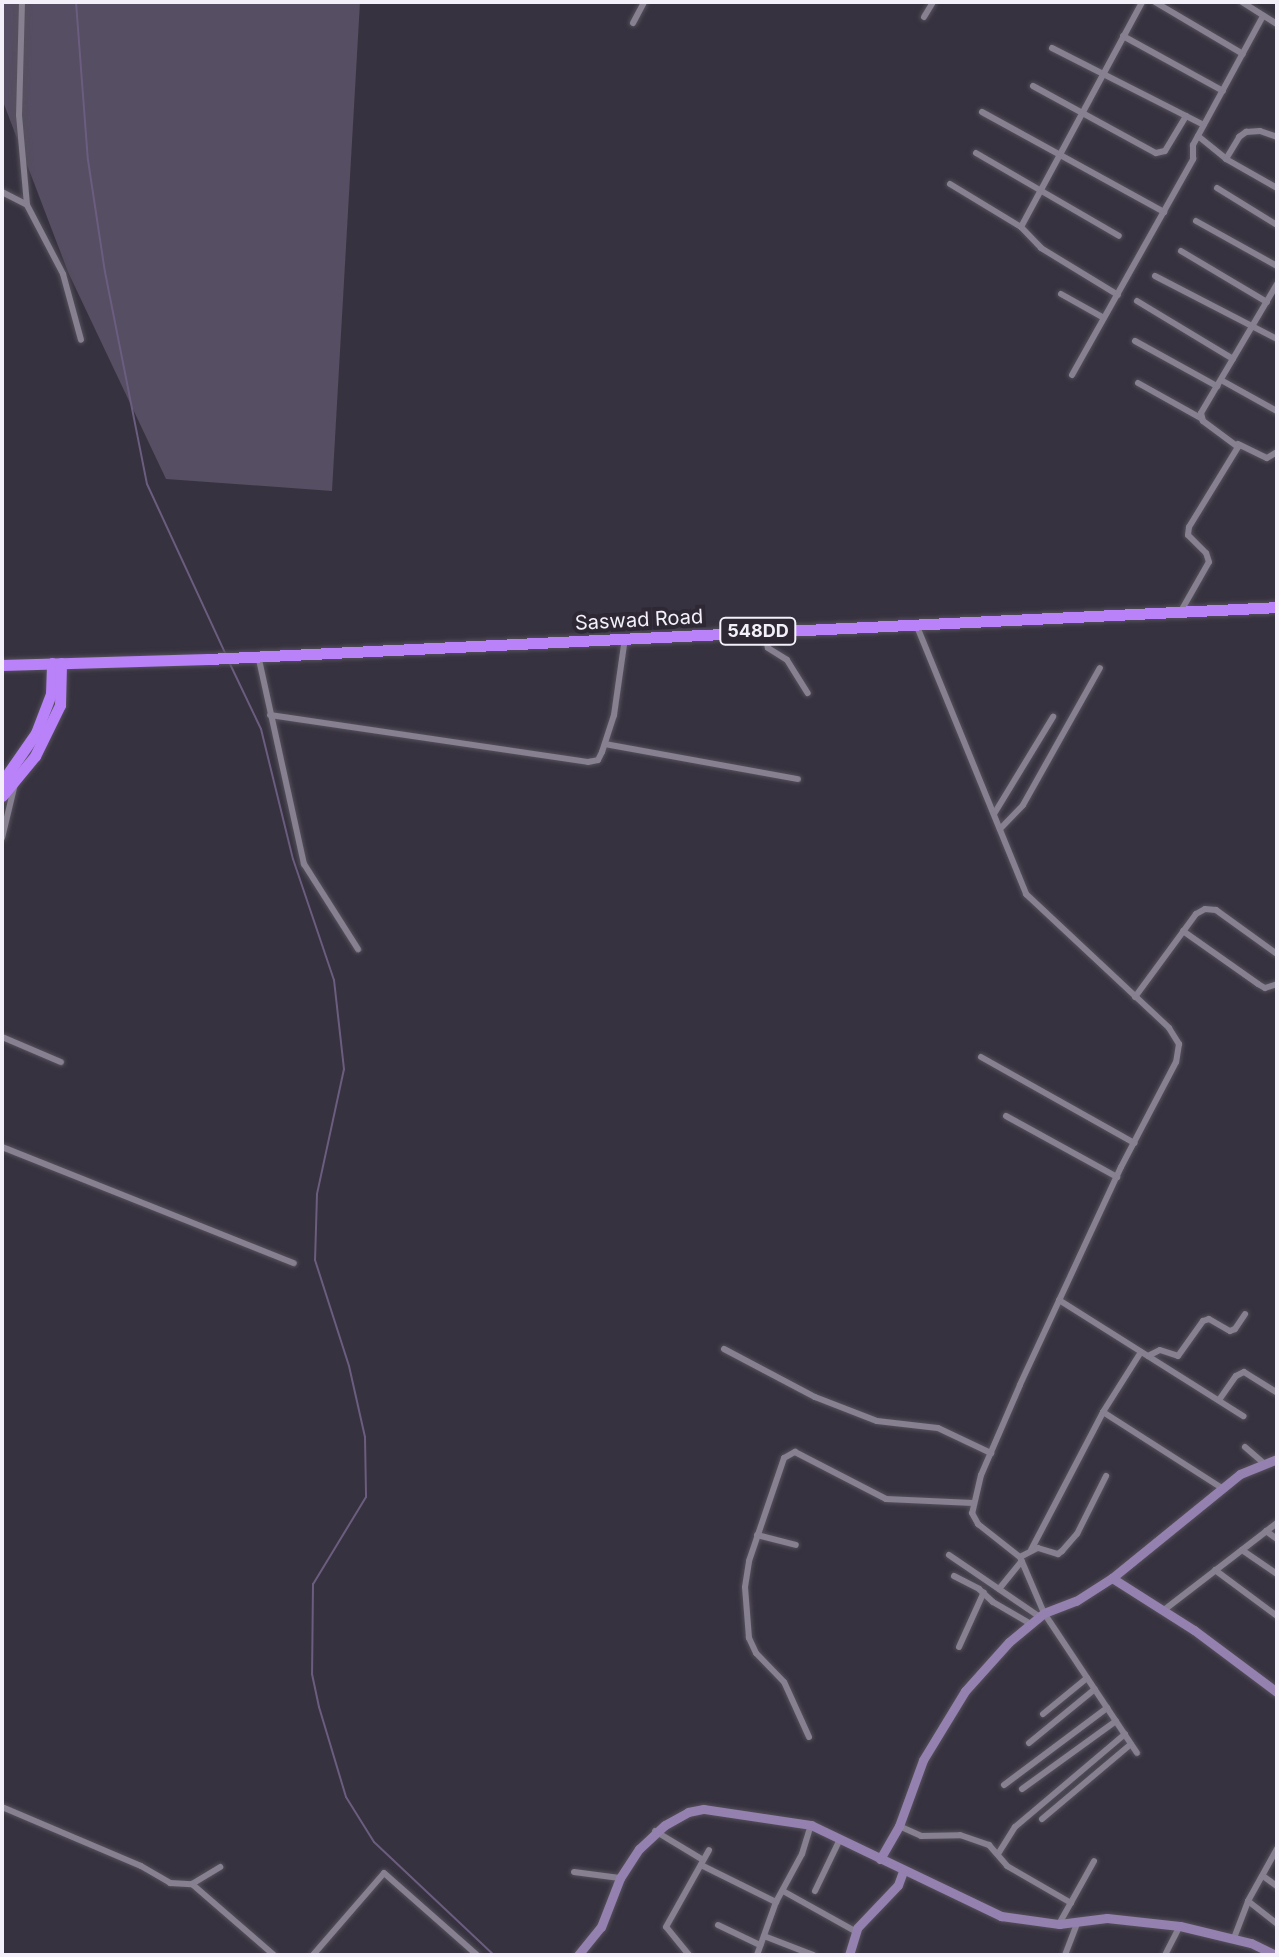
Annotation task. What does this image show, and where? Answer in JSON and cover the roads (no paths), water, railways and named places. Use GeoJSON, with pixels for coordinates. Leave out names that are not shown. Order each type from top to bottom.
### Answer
{"type":"FeatureCollection","features":[{"type":"Feature","properties":{"kind":"highway","name":"Saswad Road"},"geometry":{"type":"LineString","coordinates":[[2,665],[208,659],[1277,607]]}},
{"type":"Feature","properties":{"kind":"highway"},"geometry":{"type":"LineString","coordinates":[[2,796],[9,780],[35,756],[60,705],[56,663]]}},
{"type":"Feature","properties":{"kind":"street"},"geometry":{"type":"LineString","coordinates":[[22,2],[19,115],[27,205],[63,274],[81,340]]}},
{"type":"Feature","properties":{"kind":"street"},"geometry":{"type":"LineString","coordinates":[[633,23],[644,2]]}},
{"type":"Feature","properties":{"kind":"street"},"geometry":{"type":"LineString","coordinates":[[924,17],[933,2]]}},
{"type":"Feature","properties":{"kind":"street"},"geometry":{"type":"LineString","coordinates":[[1021,227],[1142,2]]}},
{"type":"Feature","properties":{"kind":"street"},"geometry":{"type":"LineString","coordinates":[[1155,2],[1243,54]]}},
{"type":"Feature","properties":{"kind":"street"},"geometry":{"type":"LineString","coordinates":[[1242,2],[1277,24]]}},
{"type":"Feature","properties":{"kind":"street"},"geometry":{"type":"LineString","coordinates":[[1072,375],[1193,159],[1192,147],[1263,16]]}},
{"type":"Feature","properties":{"kind":"street"},"geometry":{"type":"LineString","coordinates":[[1123,36],[1223,91]]}},
{"type":"Feature","properties":{"kind":"street"},"geometry":{"type":"LineString","coordinates":[[1052,48],[1204,125]]}},
{"type":"Feature","properties":{"kind":"street"},"geometry":{"type":"LineString","coordinates":[[1033,86],[1161,153],[1186,116]]}},
{"type":"Feature","properties":{"kind":"street"},"geometry":{"type":"LineString","coordinates":[[982,112],[1164,212]]}},
{"type":"Feature","properties":{"kind":"street"},"geometry":{"type":"LineString","coordinates":[[1226,159],[1239,137],[1246,132],[1260,131],[1277,137]]}},
{"type":"Feature","properties":{"kind":"street"},"geometry":{"type":"LineString","coordinates":[[1198,136],[1226,159],[1277,188]]}},
{"type":"Feature","properties":{"kind":"street"},"geometry":{"type":"LineString","coordinates":[[976,153],[1119,236]]}},
{"type":"Feature","properties":{"kind":"street"},"geometry":{"type":"LineString","coordinates":[[950,184],[1021,227],[1041,248],[1118,295]]}},
{"type":"Feature","properties":{"kind":"street"},"geometry":{"type":"LineString","coordinates":[[1217,188],[1277,225]]}},
{"type":"Feature","properties":{"kind":"street"},"geometry":{"type":"LineString","coordinates":[[2,192],[27,205]]}},
{"type":"Feature","properties":{"kind":"street"},"geometry":{"type":"LineString","coordinates":[[1196,221],[1277,266]]}},
{"type":"Feature","properties":{"kind":"street"},"geometry":{"type":"LineString","coordinates":[[1181,251],[1267,302]]}},
{"type":"Feature","properties":{"kind":"street"},"geometry":{"type":"LineString","coordinates":[[1155,276],[1277,339]]}},
{"type":"Feature","properties":{"kind":"street"},"geometry":{"type":"LineString","coordinates":[[1201,418],[1276,288]]}},
{"type":"Feature","properties":{"kind":"street"},"geometry":{"type":"LineString","coordinates":[[1061,294],[1104,318]]}},
{"type":"Feature","properties":{"kind":"street"},"geometry":{"type":"LineString","coordinates":[[1137,301],[1233,359]]}},
{"type":"Feature","properties":{"kind":"street"},"geometry":{"type":"LineString","coordinates":[[1135,341],[1277,411]]}},
{"type":"Feature","properties":{"kind":"street"},"geometry":{"type":"LineString","coordinates":[[1138,383],[1201,418],[1238,444],[1267,458],[1277,452]]}},
{"type":"Feature","properties":{"kind":"street"},"geometry":{"type":"LineString","coordinates":[[1181,611],[1209,562],[1206,553],[1188,535],[1189,527],[1238,444]]}},
{"type":"Feature","properties":{"kind":"street"},"geometry":{"type":"LineString","coordinates":[[916,624],[1026,894],[1169,1028],[1179,1044],[1176,1062],[1117,1177],[991,1453],[972,1513],[978,1524],[1021,1559],[1042,1615],[1137,1753]]}},
{"type":"Feature","properties":{"kind":"street"},"geometry":{"type":"LineString","coordinates":[[764,631],[768,648],[787,660],[808,693]]}},
{"type":"Feature","properties":{"kind":"street"},"geometry":{"type":"LineString","coordinates":[[270,715],[588,762],[598,760],[620,686],[625,638]]}},
{"type":"Feature","properties":{"kind":"street"},"geometry":{"type":"LineString","coordinates":[[258,655],[304,864],[358,949]]}},
{"type":"Feature","properties":{"kind":"street"},"geometry":{"type":"LineString","coordinates":[[1000,829],[1023,805],[1100,668]]}},
{"type":"Feature","properties":{"kind":"street"},"geometry":{"type":"LineString","coordinates":[[994,814],[1053,717]]}},
{"type":"Feature","properties":{"kind":"street"},"geometry":{"type":"LineString","coordinates":[[605,744],[798,779]]}},
{"type":"Feature","properties":{"kind":"street"},"geometry":{"type":"LineString","coordinates":[[2,838],[9,780]]}},
{"type":"Feature","properties":{"kind":"street"},"geometry":{"type":"LineString","coordinates":[[1135,997],[1196,914],[1205,909],[1216,910],[1277,954]]}},
{"type":"Feature","properties":{"kind":"street"},"geometry":{"type":"LineString","coordinates":[[1183,931],[1265,988],[1277,984]]}},
{"type":"Feature","properties":{"kind":"street"},"geometry":{"type":"LineString","coordinates":[[2,1037],[61,1062]]}},
{"type":"Feature","properties":{"kind":"street"},"geometry":{"type":"LineString","coordinates":[[981,1057],[1134,1143]]}},
{"type":"Feature","properties":{"kind":"street"},"geometry":{"type":"LineString","coordinates":[[1006,1116],[1117,1177]]}},
{"type":"Feature","properties":{"kind":"street"},"geometry":{"type":"LineString","coordinates":[[2,1147],[294,1263]]}},
{"type":"Feature","properties":{"kind":"street"},"geometry":{"type":"LineString","coordinates":[[1059,1300],[1243,1416]]}},
{"type":"Feature","properties":{"kind":"street"},"geometry":{"type":"LineString","coordinates":[[999,1589],[1031,1550],[1103,1412],[1145,1354],[1160,1350],[1178,1356],[1203,1321],[1209,1319],[1230,1331],[1235,1329],[1245,1314]]}},
{"type":"Feature","properties":{"kind":"street"},"geometry":{"type":"LineString","coordinates":[[724,1349],[815,1397],[877,1421],[938,1428],[991,1453]]}},
{"type":"Feature","properties":{"kind":"street"},"geometry":{"type":"LineString","coordinates":[[1219,1400],[1236,1376],[1244,1372],[1277,1393]]}},
{"type":"Feature","properties":{"kind":"street"},"geometry":{"type":"LineString","coordinates":[[1103,1412],[1222,1488]]}},
{"type":"Feature","properties":{"kind":"street"},"geometry":{"type":"LineString","coordinates":[[1245,1447],[1262,1462]]}},
{"type":"Feature","properties":{"kind":"street"},"geometry":{"type":"LineString","coordinates":[[809,1737],[784,1682],[756,1653],[749,1638],[745,1587],[757,1535],[788,1453],[795,1452],[886,1499],[973,1503]]}},
{"type":"Feature","properties":{"kind":"street"},"geometry":{"type":"LineString","coordinates":[[880,1859],[899,1826],[923,1760],[965,1691],[1009,1642],[1042,1615],[1076,1601],[1112,1578],[1222,1488],[1262,1462],[1277,1459]]}},
{"type":"Feature","properties":{"kind":"street"},"geometry":{"type":"LineString","coordinates":[[1031,1550],[1038,1548],[1058,1554],[1062,1551],[1077,1534],[1106,1476]]}},
{"type":"Feature","properties":{"kind":"street"},"geometry":{"type":"LineString","coordinates":[[1164,1610],[1277,1523]]}},
{"type":"Feature","properties":{"kind":"street"},"geometry":{"type":"LineString","coordinates":[[1266,1531],[1277,1539]]}},
{"type":"Feature","properties":{"kind":"street"},"geometry":{"type":"LineString","coordinates":[[757,1535],[796,1545]]}},
{"type":"Feature","properties":{"kind":"street"},"geometry":{"type":"LineString","coordinates":[[1242,1550],[1277,1574]]}},
{"type":"Feature","properties":{"kind":"street"},"geometry":{"type":"LineString","coordinates":[[949,1555],[1042,1615]]}},
{"type":"Feature","properties":{"kind":"street"},"geometry":{"type":"LineString","coordinates":[[1215,1570],[1277,1616]]}},
{"type":"Feature","properties":{"kind":"street"},"geometry":{"type":"LineString","coordinates":[[954,1576],[1031,1624]]}},
{"type":"Feature","properties":{"kind":"street"},"geometry":{"type":"LineString","coordinates":[[1112,1578],[1164,1610],[1277,1692]]}},
{"type":"Feature","properties":{"kind":"street"},"geometry":{"type":"LineString","coordinates":[[959,1647],[984,1592]]}},
{"type":"Feature","properties":{"kind":"street"},"geometry":{"type":"LineString","coordinates":[[1043,1714],[1087,1678]]}},
{"type":"Feature","properties":{"kind":"street"},"geometry":{"type":"LineString","coordinates":[[1029,1743],[1095,1689]]}},
{"type":"Feature","properties":{"kind":"street"},"geometry":{"type":"LineString","coordinates":[[1004,1785],[1107,1708]]}},
{"type":"Feature","properties":{"kind":"street"},"geometry":{"type":"LineString","coordinates":[[1022,1789],[1116,1721]]}},
{"type":"Feature","properties":{"kind":"street"},"geometry":{"type":"LineString","coordinates":[[998,1854],[1015,1827],[1125,1734]]}},
{"type":"Feature","properties":{"kind":"street"},"geometry":{"type":"LineString","coordinates":[[1042,1819],[1131,1744]]}},
{"type":"Feature","properties":{"kind":"street"},"geometry":{"type":"LineString","coordinates":[[2,1807],[141,1866],[170,1883],[192,1884],[220,1867]]}},
{"type":"Feature","properties":{"kind":"street"},"geometry":{"type":"LineString","coordinates":[[578,1955],[601,1927],[620,1878],[655,1831],[688,1812],[704,1809],[811,1825],[1001,1916],[1059,1924],[1107,1918],[1180,1926],[1234,1938],[1276,1955]]}},
{"type":"Feature","properties":{"kind":"street"},"geometry":{"type":"LineString","coordinates":[[757,1955],[776,1902],[802,1854],[811,1825]]}},
{"type":"Feature","properties":{"kind":"street"},"geometry":{"type":"LineString","coordinates":[[899,1826],[921,1836],[968,1837],[989,1845],[1007,1866],[1071,1903]]}},
{"type":"Feature","properties":{"kind":"street"},"geometry":{"type":"LineString","coordinates":[[655,1831],[702,1863],[776,1902]]}},
{"type":"Feature","properties":{"kind":"street"},"geometry":{"type":"LineString","coordinates":[[815,1891],[840,1839]]}},
{"type":"Feature","properties":{"kind":"street"},"geometry":{"type":"LineString","coordinates":[[689,1955],[666,1927],[709,1850]]}},
{"type":"Feature","properties":{"kind":"street"},"geometry":{"type":"LineString","coordinates":[[1234,1938],[1248,1901],[1277,1850]]}},
{"type":"Feature","properties":{"kind":"street"},"geometry":{"type":"LineString","coordinates":[[1059,1924],[1094,1861]]}},
{"type":"Feature","properties":{"kind":"street"},"geometry":{"type":"LineString","coordinates":[[849,1955],[855,1931],[898,1885],[903,1871]]}},
{"type":"Feature","properties":{"kind":"street"},"geometry":{"type":"LineString","coordinates":[[574,1872],[620,1878]]}},
{"type":"Feature","properties":{"kind":"street"},"geometry":{"type":"LineString","coordinates":[[313,1955],[384,1873],[477,1955]]}},
{"type":"Feature","properties":{"kind":"street"},"geometry":{"type":"LineString","coordinates":[[1263,1876],[1277,1886]]}},
{"type":"Feature","properties":{"kind":"street"},"geometry":{"type":"LineString","coordinates":[[192,1884],[274,1955]]}},
{"type":"Feature","properties":{"kind":"street"},"geometry":{"type":"LineString","coordinates":[[783,1891],[855,1931]]}},
{"type":"Feature","properties":{"kind":"street"},"geometry":{"type":"LineString","coordinates":[[1248,1901],[1277,1924]]}},
{"type":"Feature","properties":{"kind":"street"},"geometry":{"type":"LineString","coordinates":[[1065,1955],[1078,1921]]}},
{"type":"Feature","properties":{"kind":"street"},"geometry":{"type":"LineString","coordinates":[[718,1925],[760,1945]]}},
{"type":"Feature","properties":{"kind":"street"},"geometry":{"type":"LineString","coordinates":[[1165,1955],[1180,1926]]}},
{"type":"Feature","properties":{"kind":"street"},"geometry":{"type":"LineString","coordinates":[[764,1936],[813,1955]]}},
{"type":"Feature","properties":{"kind":"waterway"},"geometry":{"type":"LineString","coordinates":[[76,2],[88,160],[105,272],[147,484],[226,655]]}},
{"type":"Feature","properties":{"kind":"waterway"},"geometry":{"type":"LineString","coordinates":[[230,664],[261,729],[293,859],[334,980],[344,1069],[317,1194],[315,1260],[349,1366],[365,1437],[366,1497],[313,1584],[312,1674],[346,1797],[374,1842],[494,1955]]}}]}
